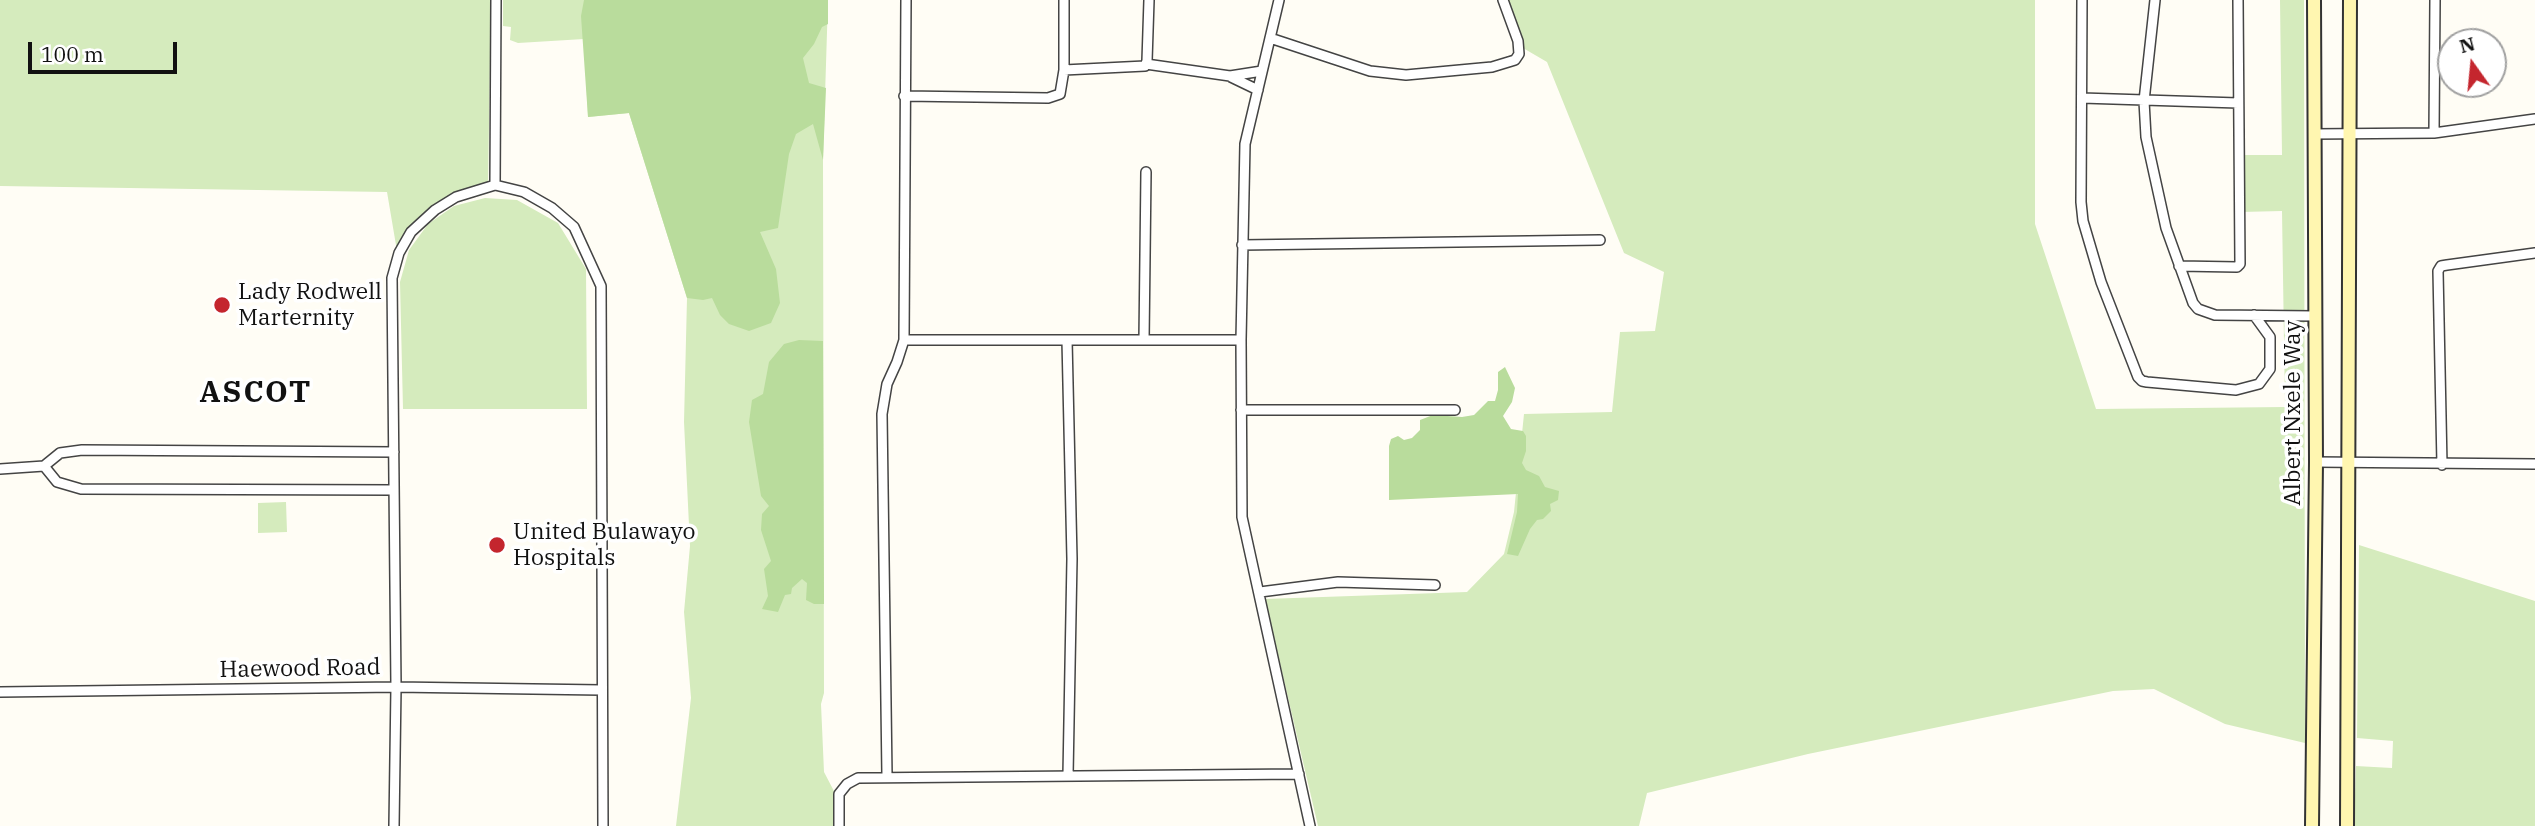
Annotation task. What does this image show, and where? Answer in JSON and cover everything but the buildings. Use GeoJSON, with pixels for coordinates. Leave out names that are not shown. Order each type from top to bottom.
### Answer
{"type":"FeatureCollection","features":[{"type":"Feature","properties":{"kind":"main road","name":"Albert Nxele Way"},"geometry":{"type":"LineString","coordinates":[[2312,826],[2316,462],[2314,0]]}},
{"type":"Feature","properties":{"kind":"main road"},"geometry":{"type":"LineString","coordinates":[[2347,826],[2350,0]]}},
{"type":"Feature","properties":{"kind":"street"},"geometry":{"type":"LineString","coordinates":[[495,185],[496,0]]}},
{"type":"Feature","properties":{"kind":"street"},"geometry":{"type":"LineString","coordinates":[[887,776],[882,414],[887,384],[904,340],[906,0]]}},
{"type":"Feature","properties":{"kind":"street"},"geometry":{"type":"LineString","coordinates":[[904,96],[1048,98],[1060,94],[1064,70],[1064,0]]}},
{"type":"Feature","properties":{"kind":"street"},"geometry":{"type":"LineString","coordinates":[[1146,64],[1149,0]]}},
{"type":"Feature","properties":{"kind":"street"},"geometry":{"type":"LineString","coordinates":[[1279,0],[1245,144],[1241,340],[1242,517],[1310,826]]}},
{"type":"Feature","properties":{"kind":"street"},"geometry":{"type":"LineString","coordinates":[[1270,38],[1370,71],[1406,75],[1492,66],[1515,60],[1519,54],[1503,0]]}},
{"type":"Feature","properties":{"kind":"street"},"geometry":{"type":"LineString","coordinates":[[2082,0],[2083,221],[2101,282],[2139,379],[2236,390],[2259,384],[2270,369],[2270,337],[2254,315]]}},
{"type":"Feature","properties":{"kind":"street"},"geometry":{"type":"LineString","coordinates":[[2155,0],[2144,101],[2146,137],[2166,228],[2188,291],[2198,309],[2215,315],[2314,316]]}},
{"type":"Feature","properties":{"kind":"street"},"geometry":{"type":"LineString","coordinates":[[2179,266],[2237,267],[2240,264],[2238,0]]}},
{"type":"Feature","properties":{"kind":"street"},"geometry":{"type":"LineString","coordinates":[[2434,133],[2435,0]]}},
{"type":"Feature","properties":{"kind":"street"},"geometry":{"type":"LineString","coordinates":[[1064,70],[1139,68],[1146,64],[1230,76],[1262,71]]}},
{"type":"Feature","properties":{"kind":"street"},"geometry":{"type":"LineString","coordinates":[[1230,76],[1258,90]]}},
{"type":"Feature","properties":{"kind":"street"},"geometry":{"type":"LineString","coordinates":[[2082,98],[2238,103]]}},
{"type":"Feature","properties":{"kind":"street"},"geometry":{"type":"LineString","coordinates":[[2314,134],[2434,133],[2535,119]]}},
{"type":"Feature","properties":{"kind":"street"},"geometry":{"type":"LineString","coordinates":[[1144,340],[1146,172]]}},
{"type":"Feature","properties":{"kind":"street"},"geometry":{"type":"LineString","coordinates":[[394,826],[396,687],[392,278],[399,253],[411,232],[435,210],[457,197],[495,185],[524,192],[552,208],[574,227],[601,286],[603,826]]}},
{"type":"Feature","properties":{"kind":"street"},"geometry":{"type":"LineString","coordinates":[[1242,245],[1600,240]]}},
{"type":"Feature","properties":{"kind":"street"},"geometry":{"type":"LineString","coordinates":[[2442,465],[2438,271],[2447,265],[2535,253]]}},
{"type":"Feature","properties":{"kind":"street"},"geometry":{"type":"LineString","coordinates":[[904,340],[1241,340]]}},
{"type":"Feature","properties":{"kind":"street"},"geometry":{"type":"LineString","coordinates":[[1067,340],[1072,559],[1068,775]]}},
{"type":"Feature","properties":{"kind":"street"},"geometry":{"type":"LineString","coordinates":[[1241,410],[1454,410]]}},
{"type":"Feature","properties":{"kind":"street"},"geometry":{"type":"LineString","coordinates":[[0,468],[44,466],[60,453],[82,450],[394,452]]}},
{"type":"Feature","properties":{"kind":"street"},"geometry":{"type":"LineString","coordinates":[[2316,462],[2535,464]]}},
{"type":"Feature","properties":{"kind":"street"},"geometry":{"type":"LineString","coordinates":[[44,466],[57,482],[81,489],[394,490]]}},
{"type":"Feature","properties":{"kind":"street"},"geometry":{"type":"LineString","coordinates":[[1260,592],[1338,582],[1435,585]]}},
{"type":"Feature","properties":{"kind":"street","name":"Haewood Road"},"geometry":{"type":"LineString","coordinates":[[0,692],[396,687],[601,690]]}},
{"type":"Feature","properties":{"kind":"street"},"geometry":{"type":"LineString","coordinates":[[839,826],[839,794],[846,784],[858,778],[1299,774]]}},
{"type":"Feature","properties":{"kind":"green space"},"geometry":{"type":"Polygon","coordinates":[[[0,0],[491,0],[488,184],[456,194],[397,251],[387,192],[0,186],[0,0]]]}},
{"type":"Feature","properties":{"kind":"green space"},"geometry":{"type":"Polygon","coordinates":[[[503,0],[828,0],[823,160],[824,693],[821,704],[824,772],[836,795],[836,826],[676,826],[691,698],[684,612],[690,546],[684,422],[687,298],[629,113],[588,117],[584,39],[518,43],[510,40],[511,27],[503,26],[503,0]]]}},
{"type":"Feature","properties":{"kind":"green space"},"geometry":{"type":"Polygon","coordinates":[[[584,0],[828,0],[828,24],[822,27],[803,58],[809,83],[826,88],[823,160],[813,124],[796,134],[789,154],[778,228],[760,232],[776,269],[780,303],[771,323],[749,331],[729,324],[720,315],[712,298],[687,298],[629,113],[588,117],[581,16],[584,0]]]}},
{"type":"Feature","properties":{"kind":"green space"},"geometry":{"type":"Polygon","coordinates":[[[1505,0],[2035,0],[2035,224],[2096,409],[2285,407],[2282,211],[2241,212],[2241,155],[2282,155],[2280,0],[2304,0],[2305,743],[2225,724],[2154,689],[2113,691],[1808,754],[1647,793],[1639,826],[1318,826],[1265,599],[1467,592],[1504,554],[1514,512],[1524,414],[1612,412],[1620,332],[1655,331],[1664,272],[1624,253],[1547,62],[1523,48],[1505,0]]]}},
{"type":"Feature","properties":{"kind":"green space"},"geometry":{"type":"Polygon","coordinates":[[[485,198],[517,200],[558,223],[586,269],[587,409],[403,409],[400,282],[409,250],[428,224],[454,206],[485,198]]]}},
{"type":"Feature","properties":{"kind":"green space"},"geometry":{"type":"Polygon","coordinates":[[[799,340],[823,341],[824,604],[814,604],[806,600],[807,583],[802,579],[792,588],[791,594],[785,595],[778,612],[762,609],[768,596],[764,569],[771,561],[761,530],[762,514],[769,506],[761,496],[749,422],[752,400],[763,394],[769,362],[784,344],[799,340]]]}},
{"type":"Feature","properties":{"kind":"green space"},"geometry":{"type":"Polygon","coordinates":[[[1505,367],[1515,388],[1512,402],[1503,416],[1511,429],[1523,431],[1526,436],[1526,451],[1522,463],[1526,470],[1539,476],[1545,487],[1559,491],[1558,500],[1550,504],[1551,511],[1543,519],[1537,520],[1530,529],[1518,556],[1507,554],[1517,512],[1518,494],[1389,500],[1391,439],[1398,436],[1404,440],[1412,438],[1420,430],[1420,420],[1433,415],[1474,415],[1488,401],[1495,401],[1498,372],[1505,367]]]}},
{"type":"Feature","properties":{"kind":"green space"},"geometry":{"type":"Polygon","coordinates":[[[286,502],[287,532],[258,533],[258,503],[286,502]]]}},
{"type":"Feature","properties":{"kind":"green space"},"geometry":{"type":"Polygon","coordinates":[[[2359,545],[2535,601],[2535,826],[2354,826],[2356,766],[2392,768],[2393,741],[2357,738],[2359,545]]]}},
{"type":"Feature","properties":{"kind":"place","name":"Lady Rodwell Marternity"},"geometry":{"type":"Point","coordinates":[222,305]}},
{"type":"Feature","properties":{"kind":"place","name":"United Bulawayo Hospitals"},"geometry":{"type":"Point","coordinates":[497,545]}},
{"type":"Feature","properties":{"kind":"district","name":"ASCOT"},"geometry":{"type":"Point","coordinates":[256,393]}}]}
